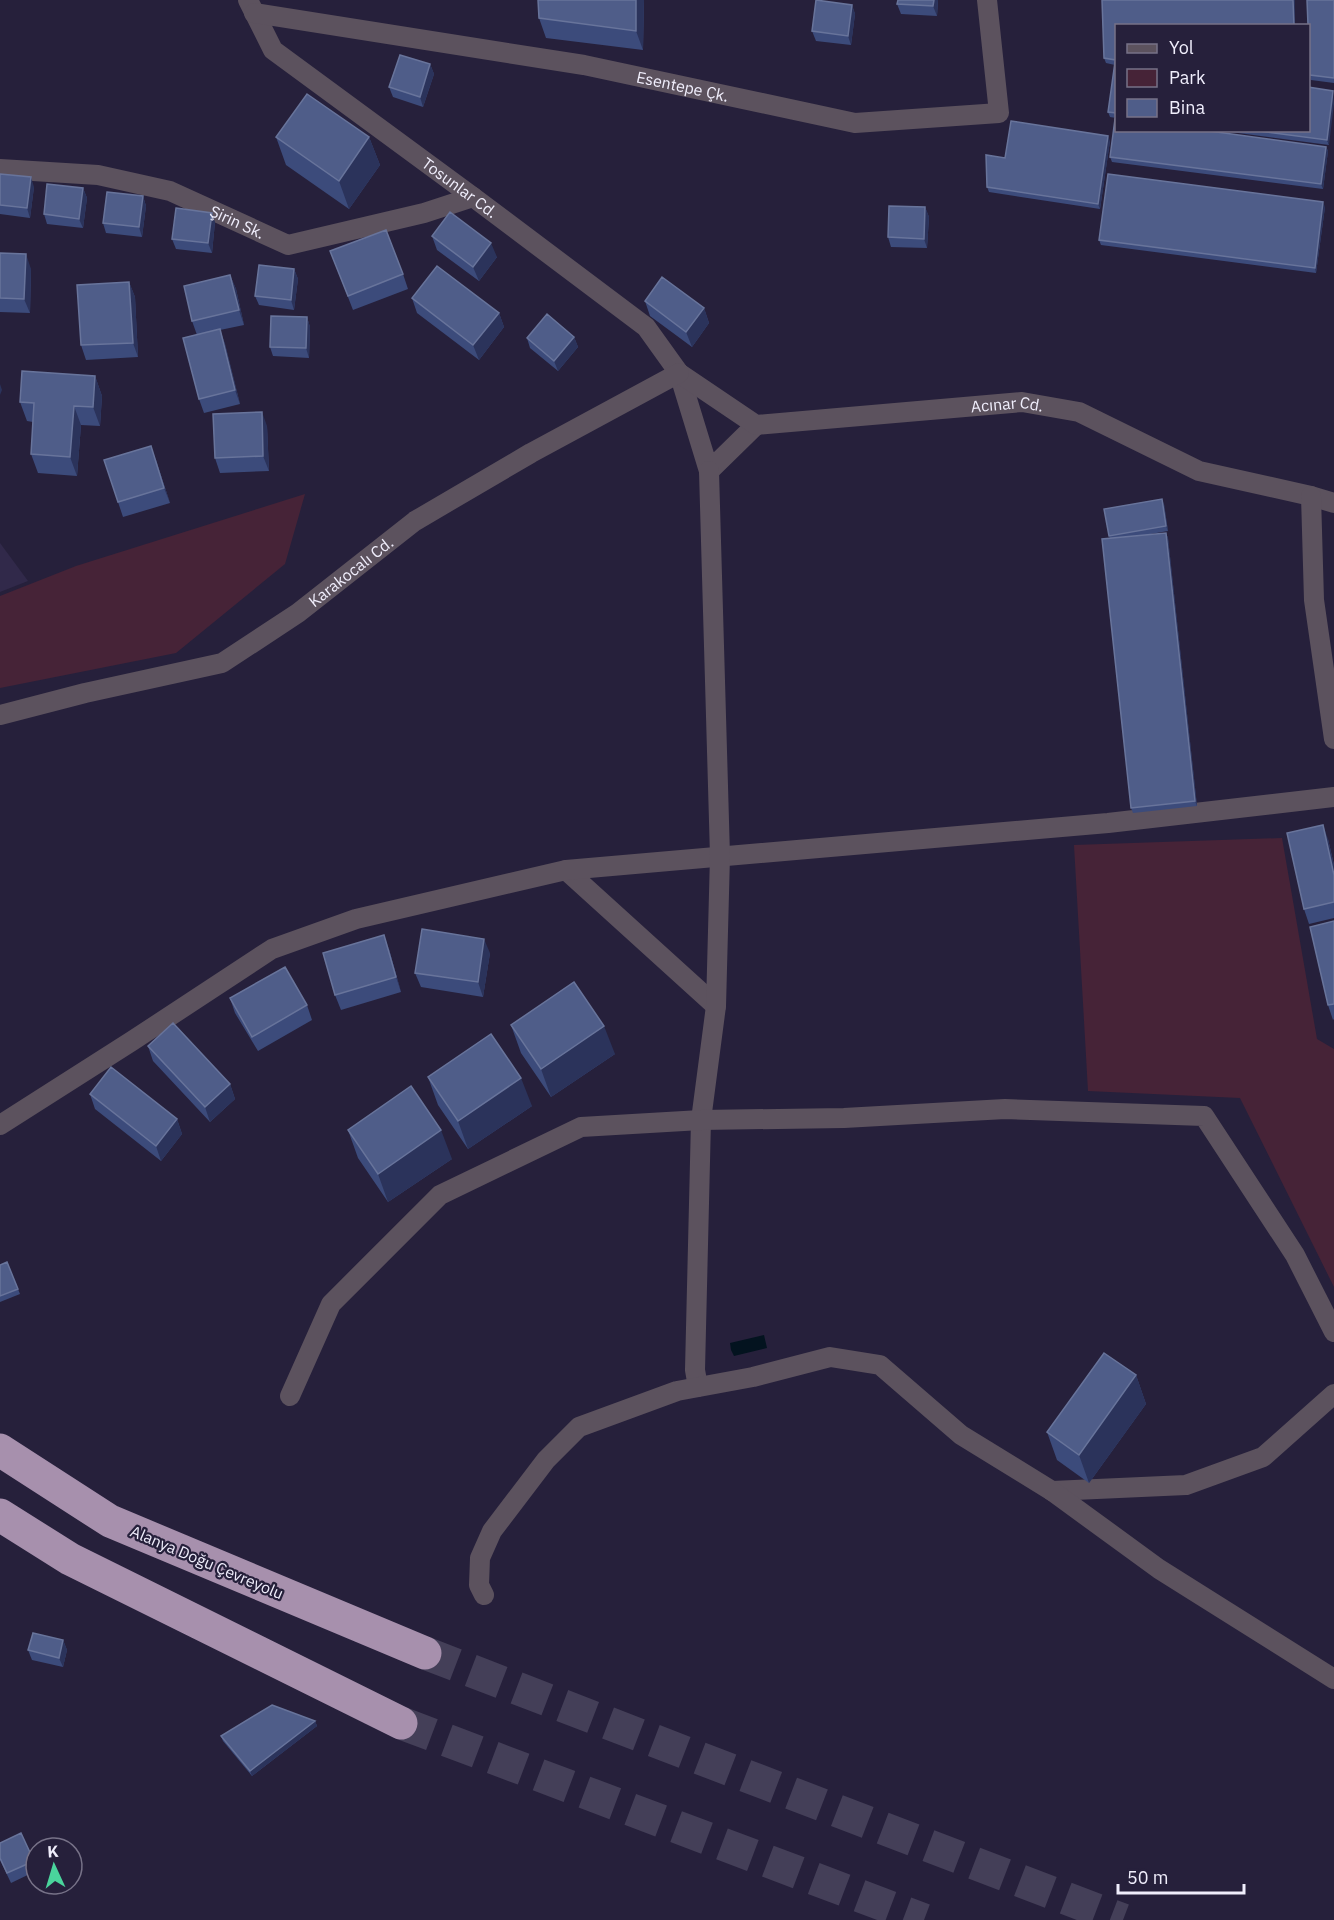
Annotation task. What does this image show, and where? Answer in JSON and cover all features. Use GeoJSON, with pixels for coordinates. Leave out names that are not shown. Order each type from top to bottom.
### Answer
{"type":"FeatureCollection","features":[{"type":"Feature","properties":{"kind":"highway","name":"Alanya Doğu Çevreyolu"},"geometry":{"type":"LineString","coordinates":[[0,1450],[110,1521],[425,1653]]}},
{"type":"Feature","properties":{"kind":"highway"},"geometry":{"type":"LineString","coordinates":[[0,1515],[70,1559],[401,1723]]}},
{"type":"Feature","properties":{"kind":"street","name":"Esentepe Çk."},"geometry":{"type":"LineString","coordinates":[[251,6],[584,65],[855,123],[999,113],[987,0]]}},
{"type":"Feature","properties":{"kind":"street","name":"Tosunlar Cd."},"geometry":{"type":"LineString","coordinates":[[251,6],[273,50],[646,327],[679,373]]}},
{"type":"Feature","properties":{"kind":"street","name":"Şirin Sk."},"geometry":{"type":"LineString","coordinates":[[0,169],[98,175],[170,191],[288,245],[424,213],[473,197]]}},
{"type":"Feature","properties":{"kind":"street"},"geometry":{"type":"LineString","coordinates":[[679,373],[756,424],[709,471]]}},
{"type":"Feature","properties":{"kind":"street"},"geometry":{"type":"LineString","coordinates":[[679,373],[709,471],[720,856],[716,1006],[701,1120],[695,1371],[698,1387]]}},
{"type":"Feature","properties":{"kind":"street","name":"Karakocalı Cd."},"geometry":{"type":"LineString","coordinates":[[0,715],[85,693],[222,663],[298,613],[415,521],[531,453],[679,373]]}},
{"type":"Feature","properties":{"kind":"street","name":"Acınar Cd."},"geometry":{"type":"LineString","coordinates":[[756,424],[1022,402],[1079,412],[1199,471],[1334,503]]}},
{"type":"Feature","properties":{"kind":"street"},"geometry":{"type":"LineString","coordinates":[[1311,496],[1314,600],[1334,739]]}},
{"type":"Feature","properties":{"kind":"street"},"geometry":{"type":"LineString","coordinates":[[0,1125],[272,949],[356,919],[566,870],[1108,824],[1334,797]]}},
{"type":"Feature","properties":{"kind":"street"},"geometry":{"type":"LineString","coordinates":[[566,870],[716,1006]]}},
{"type":"Feature","properties":{"kind":"street"},"geometry":{"type":"LineString","coordinates":[[290,1396],[331,1304],[440,1195],[581,1127],[701,1120],[844,1118],[1005,1109],[1204,1116],[1295,1256],[1334,1332]]}},
{"type":"Feature","properties":{"kind":"street"},"geometry":{"type":"LineString","coordinates":[[484,1595],[479,1585],[480,1558],[492,1531],[546,1460],[579,1427],[677,1391],[753,1377],[830,1357],[880,1365],[961,1435],[1052,1491],[1159,1569],[1334,1679]]}},
{"type":"Feature","properties":{"kind":"street"},"geometry":{"type":"LineString","coordinates":[[1052,1491],[1186,1485],[1263,1457],[1334,1394]]}},
{"type":"Feature","properties":{"kind":"shaded area"},"geometry":{"type":"Polygon","coordinates":[[[0,543],[28,581],[0,592],[0,543]]]}},
{"type":"Feature","properties":{"kind":"green space"},"geometry":{"type":"Polygon","coordinates":[[[305,494],[285,564],[176,653],[0,688],[0,596],[76,566],[305,494]]]}},
{"type":"Feature","properties":{"kind":"green space"},"geometry":{"type":"Polygon","coordinates":[[[1282,838],[1317,1039],[1334,1049],[1334,1287],[1240,1098],[1088,1091],[1074,845],[1282,838]]]}},
{"type":"Feature","properties":{"kind":"water"},"geometry":{"type":"Polygon","coordinates":[[[764,1335],[767,1348],[734,1356],[730,1343],[764,1335]]]}},
{"type":"Feature","properties":{"kind":"building"},"geometry":{"type":"Polygon","coordinates":[[[538,0],[636,0],[636,31],[539,18],[538,0]]]}},
{"type":"Feature","properties":{"kind":"building"},"geometry":{"type":"Polygon","coordinates":[[[816,0],[852,5],[848,36],[812,31],[816,0]]]}},
{"type":"Feature","properties":{"kind":"building"},"geometry":{"type":"Polygon","coordinates":[[[898,0],[934,0],[933,6],[897,4],[898,0]]]}},
{"type":"Feature","properties":{"kind":"building"},"geometry":{"type":"Polygon","coordinates":[[[1102,0],[1293,0],[1294,24],[1115,24],[1115,60],[1104,58],[1102,0]]]}},
{"type":"Feature","properties":{"kind":"building"},"geometry":{"type":"Polygon","coordinates":[[[1307,0],[1334,0],[1334,78],[1310,75],[1310,24],[1308,24],[1307,0]]]}},
{"type":"Feature","properties":{"kind":"building"},"geometry":{"type":"Polygon","coordinates":[[[400,55],[430,64],[420,97],[389,87],[400,55]]]}},
{"type":"Feature","properties":{"kind":"building"},"geometry":{"type":"Polygon","coordinates":[[[1115,62],[1115,113],[1108,112],[1115,62]]]}},
{"type":"Feature","properties":{"kind":"building"},"geometry":{"type":"Polygon","coordinates":[[[1310,87],[1333,91],[1327,140],[1267,132],[1310,132],[1310,87]]]}},
{"type":"Feature","properties":{"kind":"building"},"geometry":{"type":"Polygon","coordinates":[[[307,94],[369,137],[339,181],[276,137],[307,94]]]}},
{"type":"Feature","properties":{"kind":"building"},"geometry":{"type":"Polygon","coordinates":[[[1115,119],[1115,132],[1217,132],[1326,147],[1321,184],[1110,157],[1115,119]]]}},
{"type":"Feature","properties":{"kind":"building"},"geometry":{"type":"Polygon","coordinates":[[[1011,121],[1108,136],[1098,204],[987,187],[986,155],[1005,158],[1011,121]]]}},
{"type":"Feature","properties":{"kind":"building"},"geometry":{"type":"Polygon","coordinates":[[[0,174],[31,177],[27,208],[0,205],[0,174]]]}},
{"type":"Feature","properties":{"kind":"building"},"geometry":{"type":"Polygon","coordinates":[[[1108,174],[1323,202],[1315,268],[1099,240],[1108,174]]]}},
{"type":"Feature","properties":{"kind":"building"},"geometry":{"type":"Polygon","coordinates":[[[47,184],[83,188],[79,219],[44,214],[47,184]]]}},
{"type":"Feature","properties":{"kind":"building"},"geometry":{"type":"Polygon","coordinates":[[[107,192],[143,196],[139,227],[103,223],[107,192]]]}},
{"type":"Feature","properties":{"kind":"building"},"geometry":{"type":"Polygon","coordinates":[[[889,206],[925,207],[924,239],[888,237],[889,206]]]}},
{"type":"Feature","properties":{"kind":"building"},"geometry":{"type":"Polygon","coordinates":[[[176,208],[212,213],[208,243],[172,239],[176,208]]]}},
{"type":"Feature","properties":{"kind":"building"},"geometry":{"type":"Polygon","coordinates":[[[450,212],[491,243],[473,267],[432,236],[450,212]]]}},
{"type":"Feature","properties":{"kind":"building"},"geometry":{"type":"Polygon","coordinates":[[[386,230],[403,274],[348,296],[330,251],[386,230]]]}},
{"type":"Feature","properties":{"kind":"building"},"geometry":{"type":"Polygon","coordinates":[[[0,253],[26,254],[24,299],[0,298],[0,253]]]}},
{"type":"Feature","properties":{"kind":"building"},"geometry":{"type":"Polygon","coordinates":[[[259,265],[294,269],[291,300],[255,296],[259,265]]]}},
{"type":"Feature","properties":{"kind":"building"},"geometry":{"type":"Polygon","coordinates":[[[437,266],[499,313],[473,345],[412,298],[437,266]]]}},
{"type":"Feature","properties":{"kind":"building"},"geometry":{"type":"Polygon","coordinates":[[[230,275],[239,310],[192,321],[184,286],[230,275]]]}},
{"type":"Feature","properties":{"kind":"building"},"geometry":{"type":"Polygon","coordinates":[[[662,277],[704,308],[686,332],[645,301],[662,277]]]}},
{"type":"Feature","properties":{"kind":"building"},"geometry":{"type":"Polygon","coordinates":[[[129,282],[133,343],[81,345],[77,285],[129,282]]]}},
{"type":"Feature","properties":{"kind":"building"},"geometry":{"type":"Polygon","coordinates":[[[547,314],[574,337],[554,361],[527,338],[547,314]]]}},
{"type":"Feature","properties":{"kind":"building"},"geometry":{"type":"Polygon","coordinates":[[[271,316],[307,317],[306,348],[270,347],[271,316]]]}},
{"type":"Feature","properties":{"kind":"building"},"geometry":{"type":"Polygon","coordinates":[[[220,329],[235,390],[199,399],[183,338],[220,329]]]}},
{"type":"Feature","properties":{"kind":"building"},"geometry":{"type":"Polygon","coordinates":[[[22,371],[95,376],[93,407],[74,406],[70,457],[31,454],[34,403],[20,402],[22,371]]]}},
{"type":"Feature","properties":{"kind":"building"},"geometry":{"type":"Polygon","coordinates":[[[262,412],[263,456],[215,458],[213,414],[262,412]]]}},
{"type":"Feature","properties":{"kind":"building"},"geometry":{"type":"Polygon","coordinates":[[[151,446],[164,488],[118,502],[104,460],[151,446]]]}},
{"type":"Feature","properties":{"kind":"building"},"geometry":{"type":"Polygon","coordinates":[[[1162,499],[1166,526],[1109,536],[1104,509],[1162,499]]]}},
{"type":"Feature","properties":{"kind":"building"},"geometry":{"type":"Polygon","coordinates":[[[1166,533],[1195,801],[1131,808],[1102,539],[1166,533]]]}},
{"type":"Feature","properties":{"kind":"building"},"geometry":{"type":"Polygon","coordinates":[[[1323,825],[1334,875],[1334,902],[1304,909],[1287,833],[1323,825]]]}},
{"type":"Feature","properties":{"kind":"building"},"geometry":{"type":"Polygon","coordinates":[[[1334,921],[1334,1004],[1328,1005],[1310,927],[1334,921]]]}},
{"type":"Feature","properties":{"kind":"building"},"geometry":{"type":"Polygon","coordinates":[[[422,929],[484,939],[478,982],[415,973],[422,929]]]}},
{"type":"Feature","properties":{"kind":"building"},"geometry":{"type":"Polygon","coordinates":[[[384,935],[396,977],[335,995],[323,953],[384,935]]]}},
{"type":"Feature","properties":{"kind":"building"},"geometry":{"type":"Polygon","coordinates":[[[285,967],[307,1005],[252,1037],[230,998],[285,967]]]}},
{"type":"Feature","properties":{"kind":"building"},"geometry":{"type":"Polygon","coordinates":[[[574,982],[604,1026],[541,1069],[511,1025],[574,982]]]}},
{"type":"Feature","properties":{"kind":"building"},"geometry":{"type":"Polygon","coordinates":[[[173,1023],[230,1084],[205,1107],[148,1046],[173,1023]]]}},
{"type":"Feature","properties":{"kind":"building"},"geometry":{"type":"Polygon","coordinates":[[[491,1034],[521,1078],[458,1121],[428,1077],[491,1034]]]}},
{"type":"Feature","properties":{"kind":"building"},"geometry":{"type":"Polygon","coordinates":[[[111,1067],[177,1119],[156,1146],[90,1094],[111,1067]]]}},
{"type":"Feature","properties":{"kind":"building"},"geometry":{"type":"Polygon","coordinates":[[[411,1086],[441,1130],[378,1174],[348,1130],[411,1086]]]}},
{"type":"Feature","properties":{"kind":"building"},"geometry":{"type":"Polygon","coordinates":[[[7,1262],[18,1289],[0,1296],[0,1265],[7,1262]]]}},
{"type":"Feature","properties":{"kind":"building"},"geometry":{"type":"Polygon","coordinates":[[[1104,1353],[1136,1375],[1079,1455],[1047,1432],[1104,1353]]]}},
{"type":"Feature","properties":{"kind":"building"},"geometry":{"type":"Polygon","coordinates":[[[33,1633],[63,1640],[59,1658],[28,1650],[33,1633]]]}},
{"type":"Feature","properties":{"kind":"building"},"geometry":{"type":"Polygon","coordinates":[[[272,1705],[315,1721],[250,1771],[221,1736],[272,1705]]]}},
{"type":"Feature","properties":{"kind":"building"},"geometry":{"type":"Polygon","coordinates":[[[21,1833],[24,1839],[24,1865],[7,1873],[0,1858],[0,1843],[21,1833]]]}},
{"type":"Feature","properties":{"kind":"tunnel"},"geometry":{"type":"LineString","coordinates":[[425,1653],[1123,1920]]}},
{"type":"Feature","properties":{"kind":"tunnel"},"geometry":{"type":"LineString","coordinates":[[401,1723],[924,1920]]}}]}
